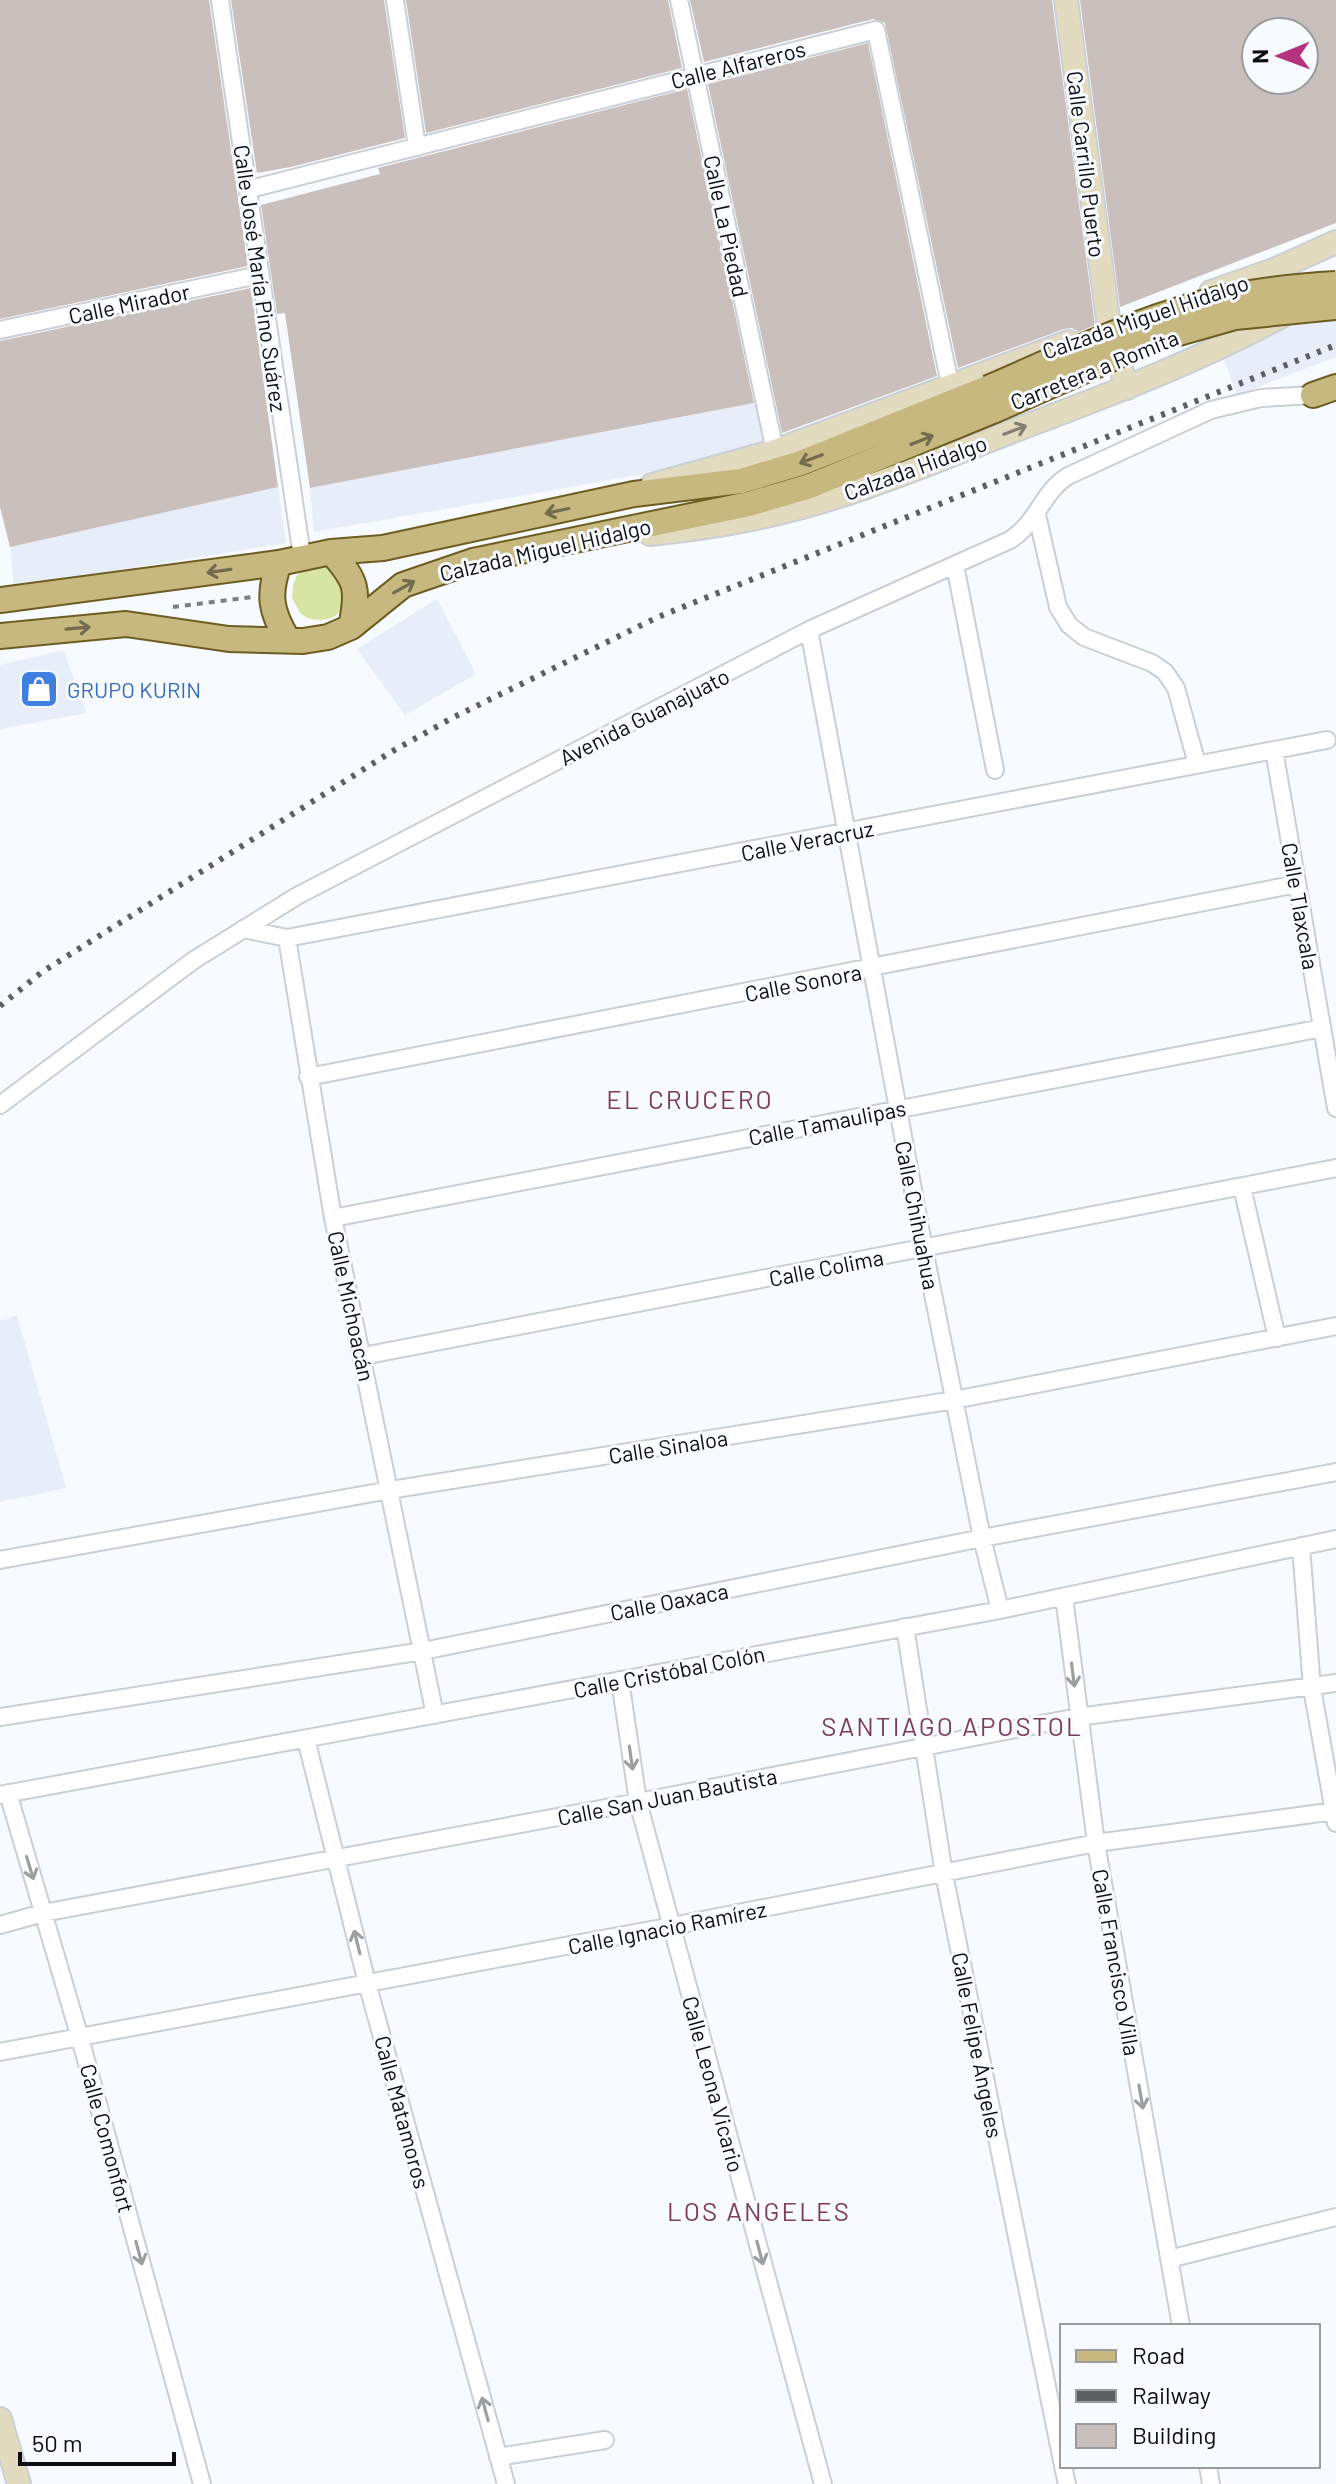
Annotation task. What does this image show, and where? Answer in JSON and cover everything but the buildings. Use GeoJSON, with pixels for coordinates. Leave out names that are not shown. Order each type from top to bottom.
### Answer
{"type":"FeatureCollection","features":[{"type":"Feature","properties":{"kind":"main road","name":"Carretera a Romita"},"geometry":{"type":"LineString","coordinates":[[991,399],[1135,326],[1180,311],[1227,297],[1296,286],[1336,286]]}},
{"type":"Feature","properties":{"kind":"main road","name":"Carretera a Romita"},"geometry":{"type":"LineString","coordinates":[[991,399],[1154,340],[1235,317],[1336,307]]}},
{"type":"Feature","properties":{"kind":"main road","name":"Calzada Miguel Hidalgo"},"geometry":{"type":"LineString","coordinates":[[0,600],[331,552],[383,548],[634,494],[741,481],[991,399]]}},
{"type":"Feature","properties":{"kind":"main road","name":"Calzada Miguel Hidalgo"},"geometry":{"type":"LineString","coordinates":[[0,636],[126,624],[229,639],[303,641],[328,637],[351,627],[403,585],[473,561],[749,504],[810,486],[991,399]]}},
{"type":"Feature","properties":{"kind":"main road"},"geometry":{"type":"LineString","coordinates":[[331,552],[355,585],[356,606],[351,627]]}},
{"type":"Feature","properties":{"kind":"main road"},"geometry":{"type":"LineString","coordinates":[[288,640],[277,622],[272,602],[272,582],[290,560]]}},
{"type":"Feature","properties":{"kind":"street","name":"Calle José María Pino Suárez"},"geometry":{"type":"LineString","coordinates":[[220,0],[250,189],[290,560]]}},
{"type":"Feature","properties":{"kind":"street"},"geometry":{"type":"LineString","coordinates":[[395,0],[417,147]]}},
{"type":"Feature","properties":{"kind":"street","name":"Calle La Piedad"},"geometry":{"type":"LineString","coordinates":[[679,0],[775,451]]}},
{"type":"Feature","properties":{"kind":"street","name":"Calle Carrillo Puerto"},"geometry":{"type":"LineString","coordinates":[[1066,0],[1109,327],[1127,388]]}},
{"type":"Feature","properties":{"kind":"street","name":"Calle Alfareros"},"geometry":{"type":"LineString","coordinates":[[250,189],[876,30],[950,384]]}},
{"type":"Feature","properties":{"kind":"street","name":"Calzada Miguel Hidalgo"},"geometry":{"type":"LineString","coordinates":[[634,494],[661,481],[775,451],[950,384],[1274,270],[1336,242]]}},
{"type":"Feature","properties":{"kind":"street","name":"Calle Mirador"},"geometry":{"type":"LineString","coordinates":[[0,330],[259,275]]}},
{"type":"Feature","properties":{"kind":"street","name":"Calzada Hidalgo"},"geometry":{"type":"LineString","coordinates":[[562,543],[698,529],[767,516],[867,487],[1127,388],[1225,347],[1336,286]]}},
{"type":"Feature","properties":{"kind":"street"},"geometry":{"type":"LineString","coordinates":[[1214,291],[1220,307],[1225,347]]}},
{"type":"Feature","properties":{"kind":"street","name":"Avenida Guanajuato"},"geometry":{"type":"LineString","coordinates":[[0,1105],[194,960],[297,896],[809,630],[1010,540],[1037,515],[1059,481],[1211,410],[1261,398],[1328,394]]}},
{"type":"Feature","properties":{"kind":"street"},"geometry":{"type":"LineString","coordinates":[[1037,515],[1058,607],[1069,625],[1084,637],[1152,663],[1165,672],[1176,688],[1197,764]]}},
{"type":"Feature","properties":{"kind":"street"},"geometry":{"type":"LineString","coordinates":[[955,565],[995,770]]}},
{"type":"Feature","properties":{"kind":"street","name":"Calle Chihuahua"},"geometry":{"type":"LineString","coordinates":[[809,630],[924,1249],[982,1538],[1000,1610]]}},
{"type":"Feature","properties":{"kind":"street","name":"Calle Veracruz"},"geometry":{"type":"LineString","coordinates":[[287,938],[1327,740]]}},
{"type":"Feature","properties":{"kind":"street","name":"Calle Tlaxcala"},"geometry":{"type":"LineString","coordinates":[[1274,750],[1336,1108]]}},
{"type":"Feature","properties":{"kind":"street","name":"Calle Sonora"},"geometry":{"type":"LineString","coordinates":[[308,1077],[1297,884]]}},
{"type":"Feature","properties":{"kind":"street"},"geometry":{"type":"LineString","coordinates":[[243,929],[287,938]]}},
{"type":"Feature","properties":{"kind":"street","name":"Calle Michoacán"},"geometry":{"type":"LineString","coordinates":[[287,938],[333,1218],[435,1715]]}},
{"type":"Feature","properties":{"kind":"street","name":"Calle Tamaulipas"},"geometry":{"type":"LineString","coordinates":[[333,1218],[1322,1028]]}},
{"type":"Feature","properties":{"kind":"street","name":"Calle Colima"},"geometry":{"type":"LineString","coordinates":[[363,1356],[1336,1168]]}},
{"type":"Feature","properties":{"kind":"street"},"geometry":{"type":"LineString","coordinates":[[1242,1187],[1277,1338]]}},
{"type":"Feature","properties":{"kind":"street","name":"Calle Sinaloa"},"geometry":{"type":"LineString","coordinates":[[0,1560],[390,1490],[954,1400],[1336,1326]]}},
{"type":"Feature","properties":{"kind":"street","name":"Calle Oaxaca"},"geometry":{"type":"LineString","coordinates":[[0,1717],[423,1651],[982,1538],[1336,1472]]}},
{"type":"Feature","properties":{"kind":"street","name":"Calle Cristóbal Colón"},"geometry":{"type":"LineString","coordinates":[[4,1794],[1000,1610],[1336,1539]]}},
{"type":"Feature","properties":{"kind":"street"},"geometry":{"type":"LineString","coordinates":[[1301,1546],[1312,1688],[1335,1815]]}},
{"type":"Feature","properties":{"kind":"street","name":"Calle Francisco Villa"},"geometry":{"type":"LineString","coordinates":[[1064,1597],[1096,1843],[1181,2324]]}},
{"type":"Feature","properties":{"kind":"street","name":"Calle Felipe Ángeles"},"geometry":{"type":"LineString","coordinates":[[905,1627],[944,1874],[1060,2454]]}},
{"type":"Feature","properties":{"kind":"street","name":"Calle Leona Vicario"},"geometry":{"type":"LineString","coordinates":[[620,1680],[638,1802],[823,2484]]}},
{"type":"Feature","properties":{"kind":"street","name":"Calle San Juan Bautista"},"geometry":{"type":"LineString","coordinates":[[0,1925],[43,1913],[1078,1717],[1336,1683]]}},
{"type":"Feature","properties":{"kind":"street","name":"Calle Matamoros"},"geometry":{"type":"LineString","coordinates":[[306,1739],[367,1983],[506,2484]]}},
{"type":"Feature","properties":{"kind":"street","name":"Calle Comonfort"},"geometry":{"type":"LineString","coordinates":[[4,1794],[80,2038],[202,2484]]}},
{"type":"Feature","properties":{"kind":"street","name":"Calle Ignacio Ramírez"},"geometry":{"type":"LineString","coordinates":[[0,2052],[1096,1843],[1335,1815]]}},
{"type":"Feature","properties":{"kind":"street"},"geometry":{"type":"LineString","coordinates":[[1169,2259],[1336,2217]]}},
{"type":"Feature","properties":{"kind":"street"},"geometry":{"type":"LineString","coordinates":[[0,2419],[19,2484]]}},
{"type":"Feature","properties":{"kind":"street"},"geometry":{"type":"LineString","coordinates":[[498,2457],[605,2440]]}},
{"type":"Feature","properties":{"kind":"shaded area"},"geometry":{"type":"Polygon","coordinates":[[[1336,299],[1336,357],[1237,395],[1224,359],[1336,299]]]}},
{"type":"Feature","properties":{"kind":"shaded area"},"geometry":{"type":"Polygon","coordinates":[[[765,401],[775,451],[314,532],[310,488],[765,401]]]}},
{"type":"Feature","properties":{"kind":"shaded area"},"geometry":{"type":"Polygon","coordinates":[[[278,487],[286,543],[14,587],[10,547],[278,487]]]}},
{"type":"Feature","properties":{"kind":"shaded area"},"geometry":{"type":"Polygon","coordinates":[[[437,599],[476,674],[405,715],[357,649],[437,599]]]}},
{"type":"Feature","properties":{"kind":"shaded area"},"geometry":{"type":"Polygon","coordinates":[[[63,650],[87,713],[0,729],[0,665],[63,650]]]}},
{"type":"Feature","properties":{"kind":"shaded area"},"geometry":{"type":"Polygon","coordinates":[[[17,1315],[66,1488],[0,1502],[0,1321],[17,1315]]]}},
{"type":"Feature","properties":{"kind":"green space"},"geometry":{"type":"Polygon","coordinates":[[[318,564],[332,565],[345,577],[344,601],[340,610],[324,620],[305,617],[292,598],[297,575],[318,564]]]}},
{"type":"Feature","properties":{"kind":"railway"},"geometry":{"type":"LineString","coordinates":[[0,1006],[42,972],[391,752],[454,717],[658,617],[1336,345]]}},
{"type":"Feature","properties":{"kind":"place","name":"GRUPO KURIN"},"geometry":{"type":"Point","coordinates":[39,689]}},
{"type":"Feature","properties":{"kind":"district","name":"EL CRUCERO"},"geometry":{"type":"Point","coordinates":[690,1098]}},
{"type":"Feature","properties":{"kind":"district","name":"SANTIAGO APOSTOL"},"geometry":{"type":"Point","coordinates":[952,1725]}},
{"type":"Feature","properties":{"kind":"district","name":"LOS ANGELES"},"geometry":{"type":"Point","coordinates":[759,2210]}}]}
